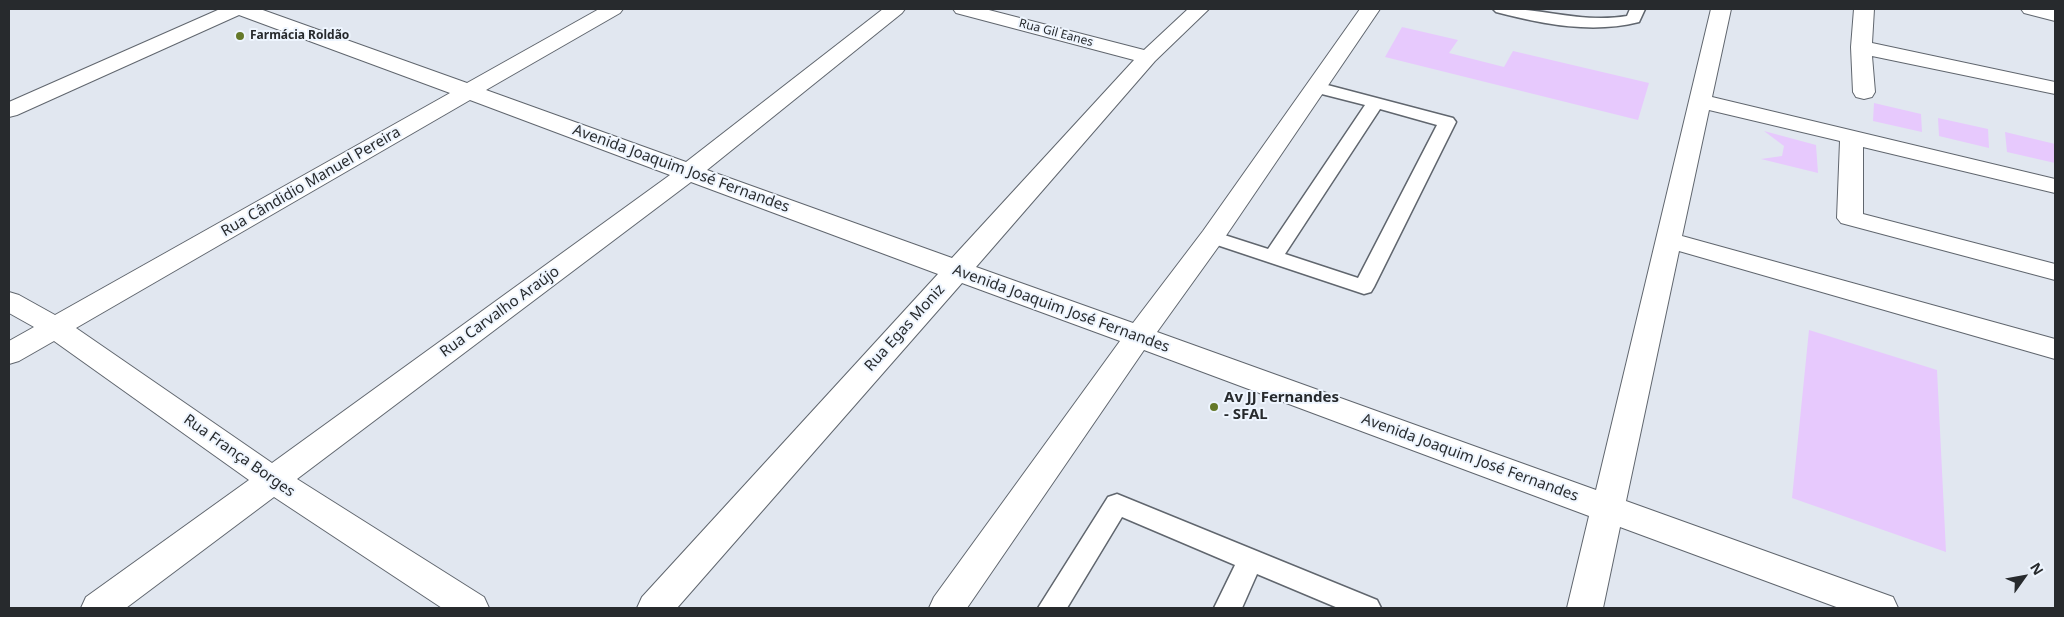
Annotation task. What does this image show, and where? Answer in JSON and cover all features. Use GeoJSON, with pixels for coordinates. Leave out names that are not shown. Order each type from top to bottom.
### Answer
{"type":"FeatureCollection","features":[{"type":"Feature","properties":{"kind":"street"},"geometry":{"type":"LineString","coordinates":[[9,110],[236,9]]}},
{"type":"Feature","properties":{"kind":"street","name":"Avenida Joaquim José Fernandes"},"geometry":{"type":"LineString","coordinates":[[242,9],[1880,608]]}},
{"type":"Feature","properties":{"kind":"street","name":"Rua Cândidio Manuel Pereira"},"geometry":{"type":"LineString","coordinates":[[9,354],[614,9]]}},
{"type":"Feature","properties":{"kind":"street","name":"Rua Carvalho Araújo"},"geometry":{"type":"LineString","coordinates":[[99,608],[689,172],[895,9]]}},
{"type":"Feature","properties":{"kind":"street","name":"Rua Gil Eanes"},"geometry":{"type":"LineString","coordinates":[[963,9],[1148,57]]}},
{"type":"Feature","properties":{"kind":"street","name":"Rua Egas Moniz"},"geometry":{"type":"LineString","coordinates":[[655,608],[1148,57],[1199,9]]}},
{"type":"Feature","properties":{"kind":"street"},"geometry":{"type":"LineString","coordinates":[[947,608],[1138,337],[1212,237],[1370,9]]}},
{"type":"Feature","properties":{"kind":"street"},"geometry":{"type":"LineString","coordinates":[[1585,608],[1721,9]]}},
{"type":"Feature","properties":{"kind":"street"},"geometry":{"type":"LineString","coordinates":[[1864,9],[1861,47],[1864,92]]}},
{"type":"Feature","properties":{"kind":"street"},"geometry":{"type":"LineString","coordinates":[[2031,9],[2055,15]]}},
{"type":"Feature","properties":{"kind":"street"},"geometry":{"type":"LineString","coordinates":[[1861,47],[2055,88]]}},
{"type":"Feature","properties":{"kind":"street"},"geometry":{"type":"LineString","coordinates":[[1700,101],[2055,186]]}},
{"type":"Feature","properties":{"kind":"street"},"geometry":{"type":"LineString","coordinates":[[1852,137],[1850,218],[2055,272]]}},
{"type":"Feature","properties":{"kind":"street"},"geometry":{"type":"LineString","coordinates":[[1669,240],[2055,349]]}},
{"type":"Feature","properties":{"kind":"street","name":"Rua França Borges"},"geometry":{"type":"LineString","coordinates":[[9,301],[56,328],[273,480],[471,608]]}},
{"type":"Feature","properties":{"kind":"lane"},"geometry":{"type":"LineString","coordinates":[[1501,9],[1568,22],[1589,24],[1616,23],[1634,19],[1637,9]]}},
{"type":"Feature","properties":{"kind":"lane"},"geometry":{"type":"LineString","coordinates":[[1212,237],[1364,287],[1447,122],[1316,87]]}},
{"type":"Feature","properties":{"kind":"lane"},"geometry":{"type":"LineString","coordinates":[[1273,257],[1376,102]]}},
{"type":"Feature","properties":{"kind":"lane"},"geometry":{"type":"LineString","coordinates":[[1052,608],[1117,504],[1367,608]]}},
{"type":"Feature","properties":{"kind":"lane"},"geometry":{"type":"LineString","coordinates":[[1228,608],[1250,560]]}},
{"type":"Feature","properties":{"kind":"shaded area"},"geometry":{"type":"Polygon","coordinates":[[[1402,27],[1458,40],[1449,53],[1504,67],[1513,51],[1649,83],[1638,120],[1385,57],[1402,27]]]}},
{"type":"Feature","properties":{"kind":"shaded area"},"geometry":{"type":"Polygon","coordinates":[[[1874,103],[1921,114],[1922,132],[1873,121],[1874,103]]]}},
{"type":"Feature","properties":{"kind":"shaded area"},"geometry":{"type":"Polygon","coordinates":[[[1938,118],[1988,129],[1989,148],[1939,136],[1938,118]]]}},
{"type":"Feature","properties":{"kind":"shaded area"},"geometry":{"type":"Polygon","coordinates":[[[1764,131],[1816,145],[1818,173],[1761,159],[1782,156],[1784,146],[1764,131]]]}},
{"type":"Feature","properties":{"kind":"shaded area"},"geometry":{"type":"Polygon","coordinates":[[[2005,132],[2055,144],[2055,163],[2007,152],[2005,132]]]}},
{"type":"Feature","properties":{"kind":"shaded area"},"geometry":{"type":"Polygon","coordinates":[[[1809,330],[1937,370],[1946,552],[1792,498],[1809,330]]]}},
{"type":"Feature","properties":{"kind":"place","name":"Farmácia Roldão"},"geometry":{"type":"Point","coordinates":[240,36]}},
{"type":"Feature","properties":{"kind":"place","name":"Av JJ Fernandes - SFAL"},"geometry":{"type":"Point","coordinates":[1214,407]}}]}
